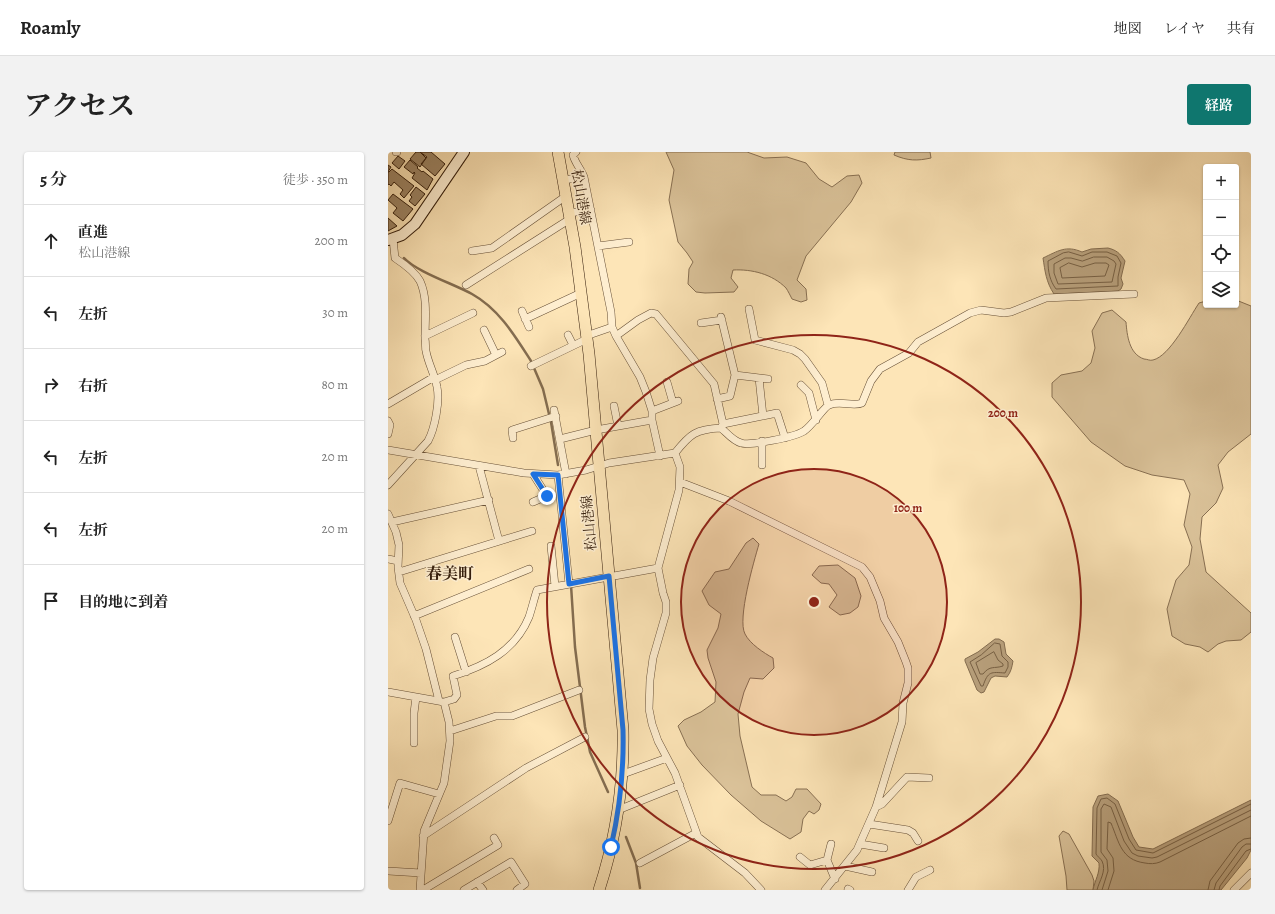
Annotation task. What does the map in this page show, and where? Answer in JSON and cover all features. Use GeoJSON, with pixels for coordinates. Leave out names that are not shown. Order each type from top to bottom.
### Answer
{"type":"FeatureCollection","features":[{"type":"Feature","properties":{"kind":"main road"},"geometry":{"type":"LineString","coordinates":[[391,239],[402,235],[415,224],[464,152]]}},
{"type":"Feature","properties":{"kind":"main road","name":"松山港線"},"geometry":{"type":"LineString","coordinates":[[558,152],[582,292],[623,730],[622,774],[618,810],[611,847],[599,890]]}},
{"type":"Feature","properties":{"kind":"street"},"geometry":{"type":"LineString","coordinates":[[576,152],[573,155],[574,161],[584,177],[611,312],[612,327],[640,377],[652,411],[652,420],[660,456]]}},
{"type":"Feature","properties":{"kind":"street"},"geometry":{"type":"LineString","coordinates":[[563,180],[584,177]]}},
{"type":"Feature","properties":{"kind":"street"},"geometry":{"type":"LineString","coordinates":[[472,251],[492,248],[566,196]]}},
{"type":"Feature","properties":{"kind":"street"},"geometry":{"type":"LineString","coordinates":[[466,285],[569,216],[591,210]]}},
{"type":"Feature","properties":{"kind":"street"},"geometry":{"type":"LineString","coordinates":[[388,485],[428,441],[438,408],[435,378],[426,352],[424,297],[422,287],[419,279],[404,264],[392,258],[391,239]]}},
{"type":"Feature","properties":{"kind":"street"},"geometry":{"type":"LineString","coordinates":[[598,246],[629,242]]}},
{"type":"Feature","properties":{"kind":"street"},"geometry":{"type":"LineString","coordinates":[[525,319],[582,292]]}},
{"type":"Feature","properties":{"kind":"street"},"geometry":{"type":"LineString","coordinates":[[616,336],[638,320],[651,313],[656,314],[714,384],[722,426],[740,443],[748,444],[785,438],[803,432],[816,420],[828,405],[843,402],[858,405],[862,403],[871,381],[880,369],[909,353],[918,342],[970,313],[981,310],[1004,313],[1011,312],[1046,298],[1134,294]]}},
{"type":"Feature","properties":{"kind":"street"},"geometry":{"type":"LineString","coordinates":[[749,309],[755,340],[793,350],[800,354],[822,383],[828,405]]}},
{"type":"Feature","properties":{"kind":"street"},"geometry":{"type":"LineString","coordinates":[[522,311],[529,328]]}},
{"type":"Feature","properties":{"kind":"street"},"geometry":{"type":"LineString","coordinates":[[425,336],[472,314],[474,322]]}},
{"type":"Feature","properties":{"kind":"street"},"geometry":{"type":"LineString","coordinates":[[700,324],[722,319],[735,375],[730,396],[717,399]]}},
{"type":"Feature","properties":{"kind":"street"},"geometry":{"type":"LineString","coordinates":[[530,366],[587,337],[612,327]]}},
{"type":"Feature","properties":{"kind":"street"},"geometry":{"type":"LineString","coordinates":[[388,404],[435,378],[466,365],[485,361],[499,354],[484,330]]}},
{"type":"Feature","properties":{"kind":"street"},"geometry":{"type":"LineString","coordinates":[[568,335],[573,345]]}},
{"type":"Feature","properties":{"kind":"street"},"geometry":{"type":"LineString","coordinates":[[735,375],[768,379]]}},
{"type":"Feature","properties":{"kind":"street"},"geometry":{"type":"LineString","coordinates":[[759,378],[763,416]]}},
{"type":"Feature","properties":{"kind":"street"},"geometry":{"type":"LineString","coordinates":[[652,411],[675,402],[666,382]]}},
{"type":"Feature","properties":{"kind":"street"},"geometry":{"type":"LineString","coordinates":[[801,385],[809,393],[816,420]]}},
{"type":"Feature","properties":{"kind":"street"},"geometry":{"type":"LineString","coordinates":[[614,406],[618,426]]}},
{"type":"Feature","properties":{"kind":"street"},"geometry":{"type":"LineString","coordinates":[[513,438],[512,430],[555,413],[566,474]]}},
{"type":"Feature","properties":{"kind":"street"},"geometry":{"type":"LineString","coordinates":[[388,450],[533,474],[558,475],[599,466],[675,454],[693,434],[777,413],[785,438]]}},
{"type":"Feature","properties":{"kind":"street"},"geometry":{"type":"LineString","coordinates":[[560,439],[596,430],[652,420]]}},
{"type":"Feature","properties":{"kind":"street"},"geometry":{"type":"LineString","coordinates":[[388,421],[390,425],[388,434]]}},
{"type":"Feature","properties":{"kind":"street"},"geometry":{"type":"LineString","coordinates":[[762,441],[762,465]]}},
{"type":"Feature","properties":{"kind":"street"},"geometry":{"type":"LineString","coordinates":[[675,454],[680,467],[680,482],[658,568],[666,602],[666,614],[653,658],[650,680],[649,709],[658,741],[680,785],[698,837],[744,873],[761,890]]}},
{"type":"Feature","properties":{"kind":"street"},"geometry":{"type":"LineString","coordinates":[[479,466],[499,541]]}},
{"type":"Feature","properties":{"kind":"street"},"geometry":{"type":"LineString","coordinates":[[533,474],[547,496],[533,502]]}},
{"type":"Feature","properties":{"kind":"street"},"geometry":{"type":"LineString","coordinates":[[558,475],[569,584]]}},
{"type":"Feature","properties":{"kind":"street"},"geometry":{"type":"LineString","coordinates":[[680,482],[729,501],[862,566],[870,577],[880,601],[884,618],[898,642],[908,668],[908,683],[903,703],[902,722],[876,807],[857,850],[825,890]]}},
{"type":"Feature","properties":{"kind":"street"},"geometry":{"type":"LineString","coordinates":[[392,522],[488,500]]}},
{"type":"Feature","properties":{"kind":"street"},"geometry":{"type":"LineString","coordinates":[[388,514],[396,532],[399,545],[398,561],[400,583],[426,649],[450,731],[444,783],[423,836],[420,890]]}},
{"type":"Feature","properties":{"kind":"street"},"geometry":{"type":"LineString","coordinates":[[399,572],[532,531]]}},
{"type":"Feature","properties":{"kind":"street"},"geometry":{"type":"LineString","coordinates":[[551,546],[555,586]]}},
{"type":"Feature","properties":{"kind":"street"},"geometry":{"type":"LineString","coordinates":[[388,559],[398,561]]}},
{"type":"Feature","properties":{"kind":"street"},"geometry":{"type":"LineString","coordinates":[[388,692],[442,701],[454,699],[457,695],[453,676],[475,669],[505,651],[521,631],[528,617],[537,590],[658,568]]}},
{"type":"Feature","properties":{"kind":"street"},"geometry":{"type":"LineString","coordinates":[[414,616],[529,569]]}},
{"type":"Feature","properties":{"kind":"street"},"geometry":{"type":"LineString","coordinates":[[455,637],[466,672]]}},
{"type":"Feature","properties":{"kind":"street"},"geometry":{"type":"LineString","coordinates":[[450,731],[496,716],[512,716],[579,690]]}},
{"type":"Feature","properties":{"kind":"street"},"geometry":{"type":"LineString","coordinates":[[414,743],[414,713],[416,697]]}},
{"type":"Feature","properties":{"kind":"street"},"geometry":{"type":"LineString","coordinates":[[423,836],[526,768],[585,738]]}},
{"type":"Feature","properties":{"kind":"street"},"geometry":{"type":"LineString","coordinates":[[622,774],[667,758]]}},
{"type":"Feature","properties":{"kind":"street"},"geometry":{"type":"LineString","coordinates":[[876,807],[882,804],[907,777],[929,778]]}},
{"type":"Feature","properties":{"kind":"street"},"geometry":{"type":"LineString","coordinates":[[388,821],[400,783],[439,794]]}},
{"type":"Feature","properties":{"kind":"street"},"geometry":{"type":"LineString","coordinates":[[618,810],[680,785]]}},
{"type":"Feature","properties":{"kind":"street"},"geometry":{"type":"LineString","coordinates":[[869,824],[908,830],[913,833],[918,840]]}},
{"type":"Feature","properties":{"kind":"street"},"geometry":{"type":"LineString","coordinates":[[640,863],[696,833]]}},
{"type":"Feature","properties":{"kind":"street"},"geometry":{"type":"LineString","coordinates":[[423,890],[498,845],[494,838]]}},
{"type":"Feature","properties":{"kind":"street"},"geometry":{"type":"LineString","coordinates":[[831,844],[827,860],[835,879]]}},
{"type":"Feature","properties":{"kind":"street"},"geometry":{"type":"LineString","coordinates":[[860,844],[884,848]]}},
{"type":"Feature","properties":{"kind":"street"},"geometry":{"type":"LineString","coordinates":[[800,857],[810,865],[827,860]]}},
{"type":"Feature","properties":{"kind":"street"},"geometry":{"type":"LineString","coordinates":[[464,890],[511,862],[525,884],[517,890]]}},
{"type":"Feature","properties":{"kind":"street"},"geometry":{"type":"LineString","coordinates":[[845,866],[872,872]]}},
{"type":"Feature","properties":{"kind":"street"},"geometry":{"type":"LineString","coordinates":[[908,890],[916,877],[930,870]]}},
{"type":"Feature","properties":{"kind":"street"},"geometry":{"type":"LineString","coordinates":[[388,871],[421,873]]}},
{"type":"Feature","properties":{"kind":"street"},"geometry":{"type":"LineString","coordinates":[[1234,890],[1251,872]]}},
{"type":"Feature","properties":{"kind":"street"},"geometry":{"type":"LineString","coordinates":[[477,882],[483,890]]}},
{"type":"Feature","properties":{"kind":"shaded area"},"geometry":{"type":"Polygon","coordinates":[[[666,152],[747,152],[764,158],[787,157],[806,163],[819,179],[832,187],[847,176],[859,175],[862,183],[851,202],[806,256],[797,280],[806,289],[807,300],[801,302],[792,299],[786,288],[774,279],[761,273],[747,270],[733,270],[731,278],[738,287],[734,292],[696,292],[688,284],[689,269],[693,262],[678,242],[669,200],[674,170],[666,152]]]}},
{"type":"Feature","properties":{"kind":"shaded area"},"geometry":{"type":"Polygon","coordinates":[[[895,152],[930,152],[931,158],[917,160],[908,159],[894,155],[895,152]]]}},
{"type":"Feature","properties":{"kind":"shaded area"},"geometry":{"type":"Polygon","coordinates":[[[1239,301],[1251,306],[1251,434],[1228,452],[1218,465],[1223,488],[1216,503],[1202,517],[1200,539],[1206,572],[1251,613],[1251,632],[1241,640],[1226,641],[1218,644],[1208,652],[1200,647],[1185,644],[1172,636],[1167,609],[1176,580],[1189,565],[1192,547],[1184,525],[1190,494],[1184,480],[1152,475],[1125,466],[1091,442],[1052,397],[1052,383],[1061,375],[1082,371],[1091,363],[1095,348],[1092,331],[1102,313],[1112,310],[1126,322],[1128,338],[1132,349],[1139,357],[1152,360],[1166,352],[1185,327],[1199,303],[1203,302],[1203,308],[1239,308],[1239,301]]]}},
{"type":"Feature","properties":{"kind":"shaded area"},"geometry":{"type":"Polygon","coordinates":[[[753,538],[759,544],[747,590],[743,627],[747,638],[754,645],[773,658],[774,668],[763,679],[750,678],[744,692],[738,714],[740,736],[752,787],[761,795],[776,795],[786,801],[792,797],[796,789],[807,789],[821,804],[819,810],[814,814],[809,811],[803,819],[801,832],[790,839],[761,821],[731,795],[702,765],[687,746],[678,726],[684,720],[701,712],[715,702],[716,682],[708,658],[707,650],[718,628],[721,614],[709,605],[702,591],[715,572],[729,569],[746,543],[753,538]]]}},
{"type":"Feature","properties":{"kind":"shaded area"},"geometry":{"type":"Polygon","coordinates":[[[838,565],[855,578],[861,596],[858,607],[850,613],[840,615],[829,607],[837,595],[829,584],[821,583],[812,575],[819,566],[838,565]]]}},
{"type":"Feature","properties":{"kind":"shaded area"},"geometry":{"type":"Polygon","coordinates":[[[1063,831],[1069,834],[1092,875],[1094,881],[1093,890],[1067,890],[1059,836],[1063,831]]]}},
{"type":"Feature","properties":{"kind":"water"},"geometry":{"type":"Polygon","coordinates":[[[1108,248],[1118,252],[1125,261],[1121,278],[1123,284],[1121,289],[1118,291],[1054,294],[1051,290],[1045,272],[1043,258],[1058,251],[1067,249],[1082,252],[1091,249],[1108,248]]]}},
{"type":"Feature","properties":{"kind":"water"},"geometry":{"type":"Polygon","coordinates":[[[995,639],[999,639],[1004,642],[1006,654],[1013,661],[1012,667],[1007,677],[995,676],[991,678],[984,692],[981,693],[977,690],[965,659],[978,652],[995,639]]]}},
{"type":"Feature","properties":{"kind":"water"},"geometry":{"type":"Polygon","coordinates":[[[1108,794],[1118,801],[1133,837],[1139,847],[1153,849],[1251,800],[1251,850],[1247,858],[1221,890],[1093,890],[1099,863],[1092,856],[1093,807],[1098,796],[1108,794]]]}},
{"type":"Feature","properties":{"kind":"building"},"geometry":{"type":"Polygon","coordinates":[[[416,152],[420,152],[426,158],[420,167],[410,159],[416,152]]]}},
{"type":"Feature","properties":{"kind":"building"},"geometry":{"type":"Polygon","coordinates":[[[420,152],[431,152],[445,164],[435,176],[421,164],[427,157],[420,152]]]}},
{"type":"Feature","properties":{"kind":"building"},"geometry":{"type":"Polygon","coordinates":[[[398,156],[405,161],[399,169],[392,163],[398,156]]]}},
{"type":"Feature","properties":{"kind":"building"},"geometry":{"type":"Polygon","coordinates":[[[410,160],[418,167],[417,168],[433,179],[427,190],[412,178],[415,173],[414,172],[413,174],[404,167],[410,160]]]}},
{"type":"Feature","properties":{"kind":"building"},"geometry":{"type":"Polygon","coordinates":[[[388,165],[391,167],[388,172],[388,165]]]}},
{"type":"Feature","properties":{"kind":"building"},"geometry":{"type":"Polygon","coordinates":[[[392,169],[414,186],[404,198],[400,194],[403,190],[394,182],[391,186],[389,184],[388,185],[388,172],[392,169]]]}},
{"type":"Feature","properties":{"kind":"building"},"geometry":{"type":"Polygon","coordinates":[[[416,187],[425,194],[415,206],[409,201],[412,197],[410,195],[416,187]]]}},
{"type":"Feature","properties":{"kind":"building"},"geometry":{"type":"Polygon","coordinates":[[[393,194],[413,209],[403,221],[393,213],[397,208],[388,200],[393,194]]]}},
{"type":"Feature","properties":{"kind":"building"},"geometry":{"type":"Polygon","coordinates":[[[388,218],[397,226],[388,231],[388,218]]]}},
{"type":"Feature","properties":{"kind":"waterway"},"geometry":{"type":"LineString","coordinates":[[404,258],[436,278],[464,290],[482,300],[506,324],[531,361]]}},
{"type":"Feature","properties":{"kind":"waterway"},"geometry":{"type":"LineString","coordinates":[[534,368],[543,389],[549,414]]}},
{"type":"Feature","properties":{"kind":"waterway"},"geometry":{"type":"LineString","coordinates":[[551,422],[558,465]]}},
{"type":"Feature","properties":{"kind":"waterway"},"geometry":{"type":"LineString","coordinates":[[571,585],[575,647],[585,727],[590,752],[608,792]]}},
{"type":"Feature","properties":{"kind":"waterway"},"geometry":{"type":"LineString","coordinates":[[626,837],[636,863],[640,888]]}},
{"type":"Feature","properties":{"kind":"district","name":"春美町"},"geometry":{"type":"Point","coordinates":[450,574]}},
{"type":"Feature","properties":{"kind":"route"},"geometry":{"type":"LineString","coordinates":[[547,496],[533,474],[558,475],[569,584],[609,576],[623,730],[620,801],[611,847]]}}]}
